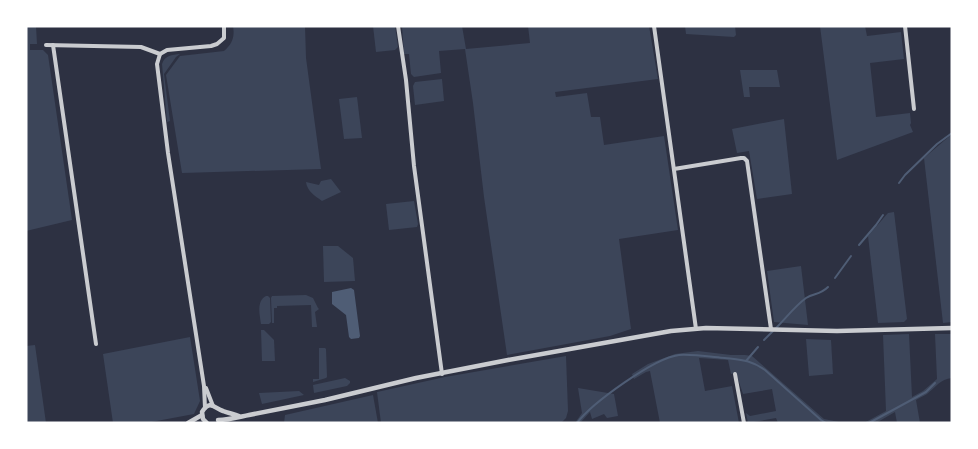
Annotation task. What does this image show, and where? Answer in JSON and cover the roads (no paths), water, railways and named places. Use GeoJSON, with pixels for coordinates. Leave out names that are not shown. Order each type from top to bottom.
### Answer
{"type":"FeatureCollection","features":[{"type":"Feature","properties":{"kind":"street"},"geometry":{"type":"LineString","coordinates":[[206,423],[202,415],[205,408],[204,386],[157,64],[160,54],[167,50],[217,44],[224,38],[224,26]]}},
{"type":"Feature","properties":{"kind":"street"},"geometry":{"type":"LineString","coordinates":[[398,26],[406,80],[413,161],[442,374]]}},
{"type":"Feature","properties":{"kind":"street"},"geometry":{"type":"LineString","coordinates":[[654,26],[696,329]]}},
{"type":"Feature","properties":{"kind":"street"},"geometry":{"type":"LineString","coordinates":[[905,26],[914,109]]}},
{"type":"Feature","properties":{"kind":"street"},"geometry":{"type":"LineString","coordinates":[[46,45],[141,47],[160,54]]}},
{"type":"Feature","properties":{"kind":"street"},"geometry":{"type":"LineString","coordinates":[[53,45],[96,344]]}},
{"type":"Feature","properties":{"kind":"street"},"geometry":{"type":"LineString","coordinates":[[674,169],[741,158],[748,161],[771,329]]}},
{"type":"Feature","properties":{"kind":"street"},"geometry":{"type":"LineString","coordinates":[[204,386],[213,406],[219,410],[239,416],[325,400],[416,378],[661,333],[696,329],[837,331],[952,328]]}},
{"type":"Feature","properties":{"kind":"street"},"geometry":{"type":"LineString","coordinates":[[735,374],[744,423]]}},
{"type":"Feature","properties":{"kind":"street"},"geometry":{"type":"LineString","coordinates":[[205,408],[213,406]]}},
{"type":"Feature","properties":{"kind":"street"},"geometry":{"type":"LineString","coordinates":[[217,422],[220,415],[219,410]]}},
{"type":"Feature","properties":{"kind":"street"},"geometry":{"type":"LineString","coordinates":[[188,423],[202,415]]}},
{"type":"Feature","properties":{"kind":"street"},"geometry":{"type":"LineString","coordinates":[[217,422],[234,419],[239,416]]}},
{"type":"Feature","properties":{"kind":"waterway"},"geometry":{"type":"LineString","coordinates":[[899,183],[937,144],[952,133]]}},
{"type":"Feature","properties":{"kind":"waterway"},"geometry":{"type":"LineString","coordinates":[[859,245],[883,215]]}},
{"type":"Feature","properties":{"kind":"waterway"},"geometry":{"type":"LineString","coordinates":[[835,278],[851,256]]}},
{"type":"Feature","properties":{"kind":"waterway"},"geometry":{"type":"LineString","coordinates":[[776,328],[802,301],[828,287]]}},
{"type":"Feature","properties":{"kind":"waterway"},"geometry":{"type":"LineString","coordinates":[[764,340],[773,331]]}},
{"type":"Feature","properties":{"kind":"waterway"},"geometry":{"type":"LineString","coordinates":[[746,361],[758,347]]}},
{"type":"Feature","properties":{"kind":"waterway"},"geometry":{"type":"LineString","coordinates":[[577,423],[609,393],[655,364],[679,355],[736,359],[755,364],[765,370],[826,423]]}},
{"type":"Feature","properties":{"kind":"waterway"},"geometry":{"type":"LineString","coordinates":[[869,423],[926,392],[935,383]]}}]}
